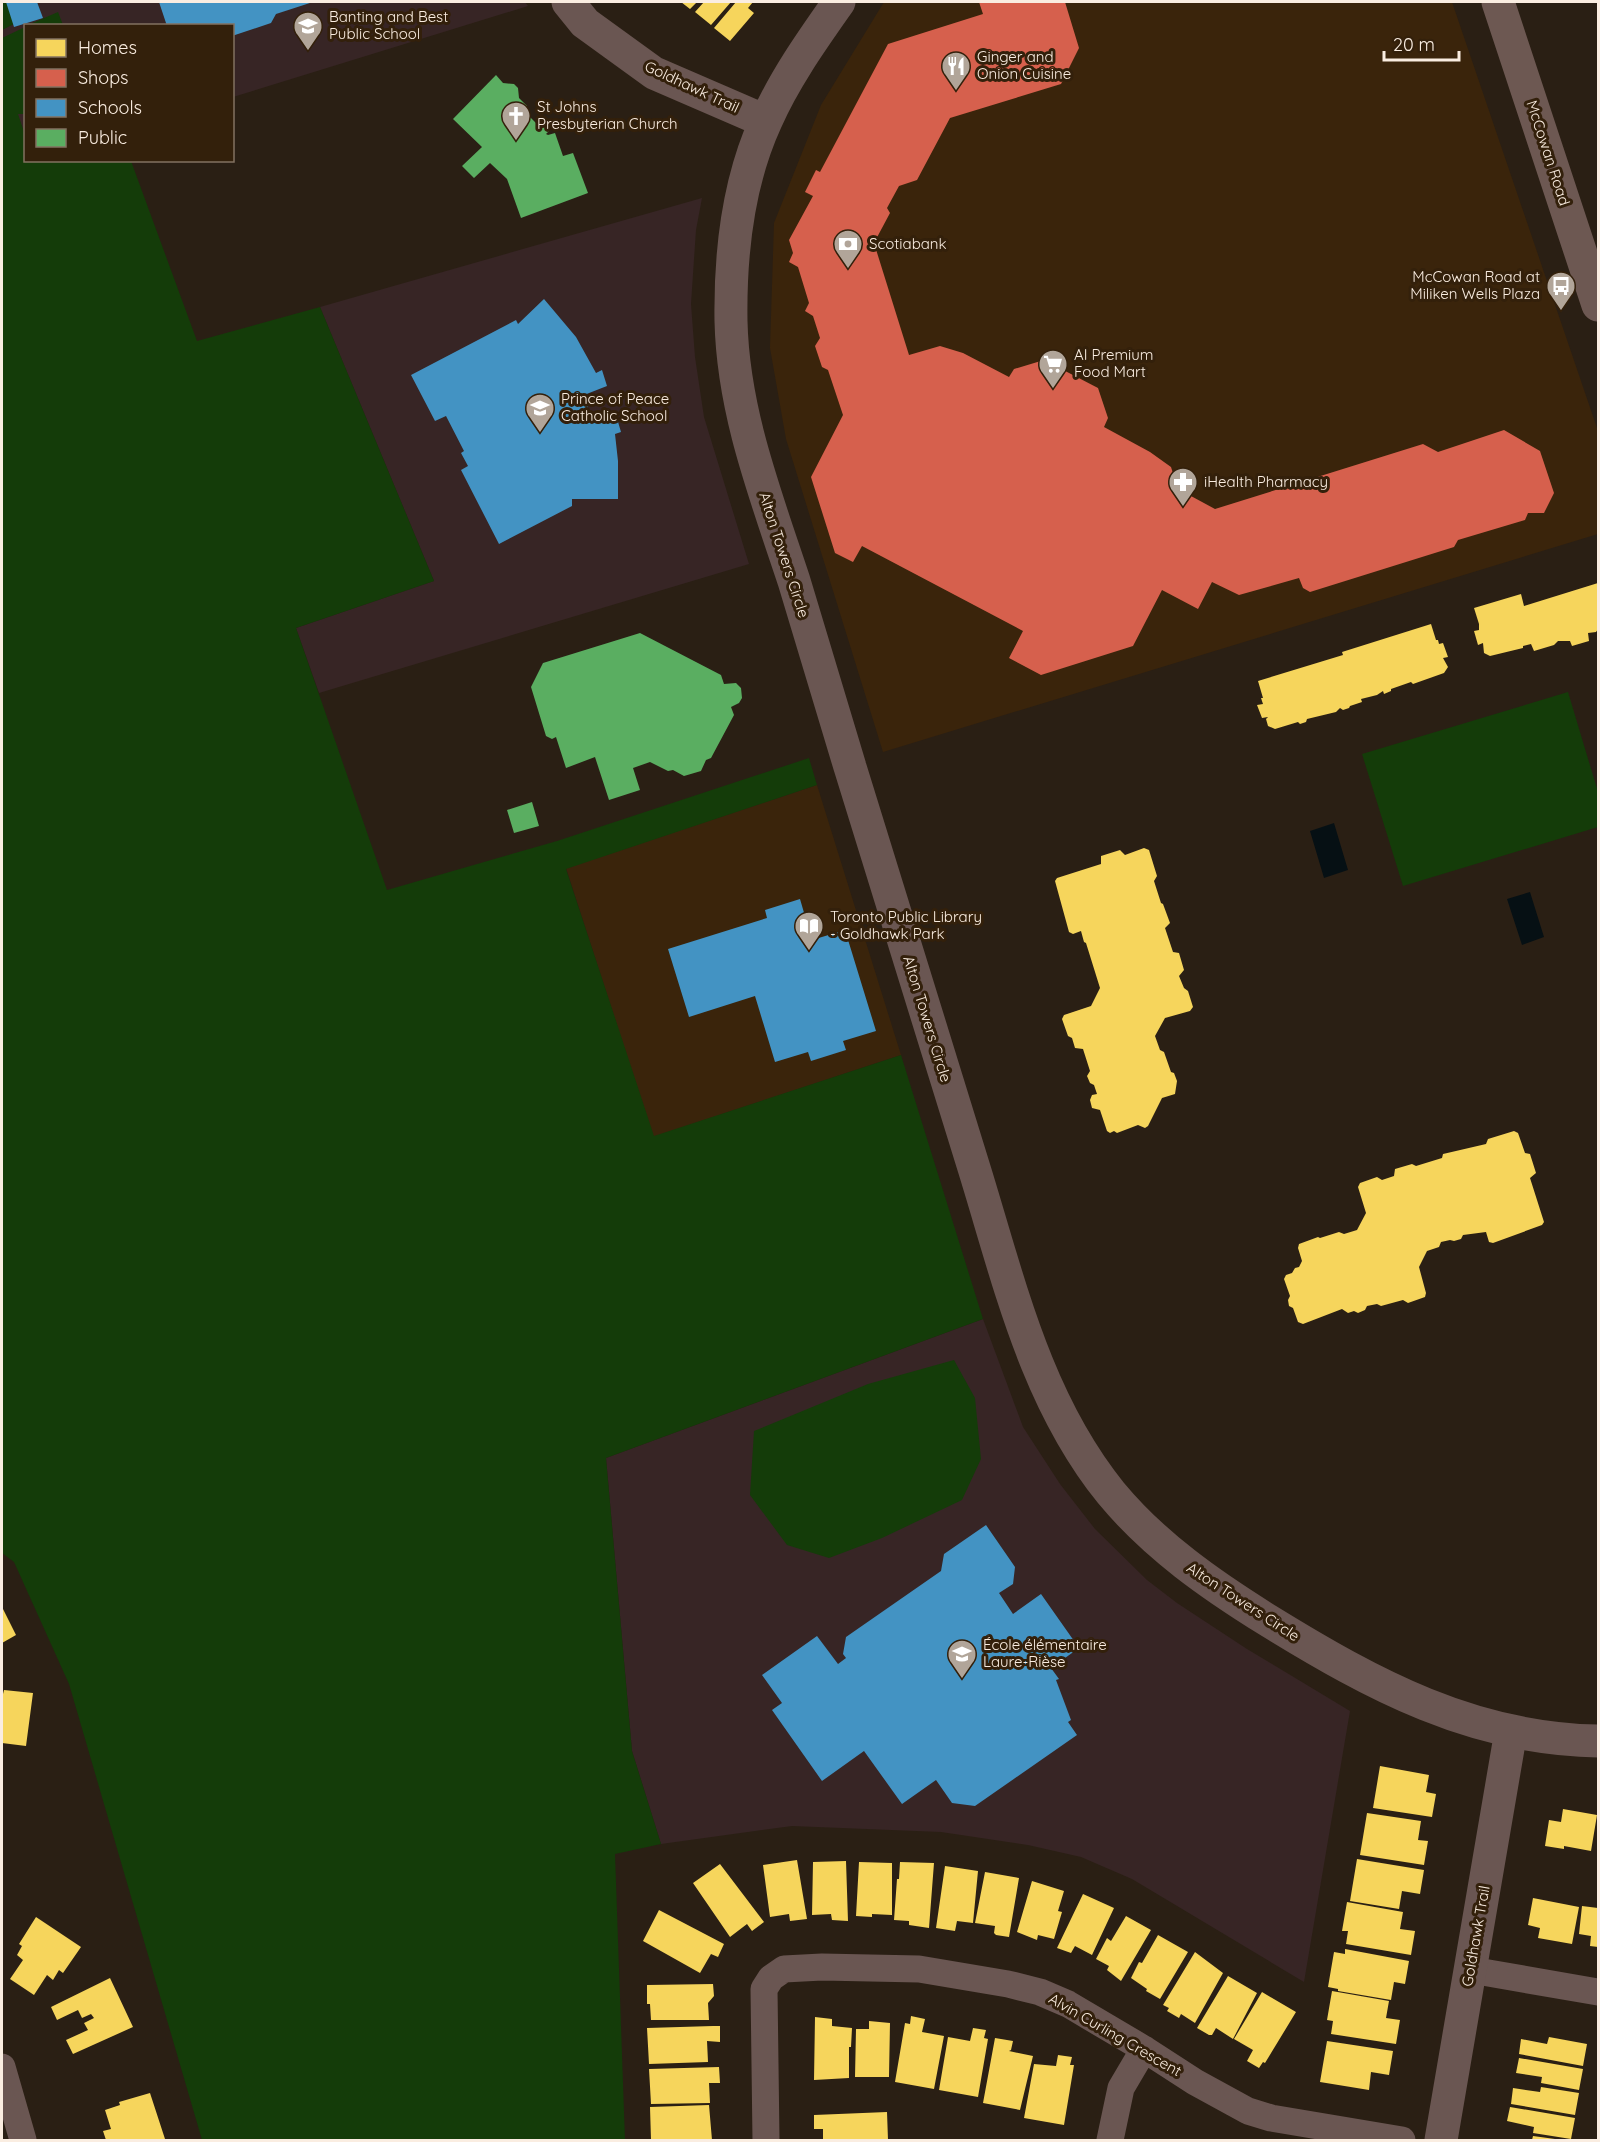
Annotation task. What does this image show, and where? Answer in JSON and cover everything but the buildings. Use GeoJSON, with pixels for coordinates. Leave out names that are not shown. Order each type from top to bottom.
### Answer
{"type":"FeatureCollection","features":[{"type":"Feature","properties":{"kind":"main road","name":"McCowan Road"},"geometry":{"type":"LineString","coordinates":[[1498,2],[1599,305]]}},
{"type":"Feature","properties":{"kind":"street","name":"Goldhawk Trail"},"geometry":{"type":"LineString","coordinates":[[568,2],[585,23],[654,73],[765,122]]}},
{"type":"Feature","properties":{"kind":"street","name":"Alton Towers Circle"},"geometry":{"type":"LineString","coordinates":[[839,2],[809,45],[765,122],[744,191],[733,261],[731,327],[734,367],[746,431],[1030,1348],[1049,1395],[1083,1456],[1110,1492],[1163,1546],[1205,1580],[1281,1628],[1365,1678],[1432,1707],[1511,1731],[1560,1740],[1599,1741]]}},
{"type":"Feature","properties":{"kind":"street","name":"Goldhawk Trail"},"geometry":{"type":"LineString","coordinates":[[1441,2140],[1511,1731]]}},
{"type":"Feature","properties":{"kind":"street","name":"Alvin Curling Crescent"},"geometry":{"type":"LineString","coordinates":[[766,2140],[764,1989],[771,1978],[784,1969],[822,1968],[919,1969],[1008,1984],[1040,1992],[1068,2004],[1195,2082],[1248,2111],[1272,2118],[1402,2140]]}},
{"type":"Feature","properties":{"kind":"street"},"geometry":{"type":"LineString","coordinates":[[1471,1970],[1599,1992]]}},
{"type":"Feature","properties":{"kind":"street"},"geometry":{"type":"LineString","coordinates":[[1110,2140],[1121,2088],[1144,2049]]}},
{"type":"Feature","properties":{"kind":"street"},"geometry":{"type":"LineString","coordinates":[[2,2067],[23,2140]]}},
{"type":"Feature","properties":{"kind":"shaded area","name":"Banting and Best Public School"},"geometry":{"type":"Polygon","coordinates":[[[7,2],[525,2],[528,6],[234,97],[234,24],[24,24],[24,132],[2,72],[2,30],[14,23],[7,2]]]}},
{"type":"Feature","properties":{"kind":"shaded area"},"geometry":{"type":"Polygon","coordinates":[[[884,2],[1452,2],[1598,431],[1598,534],[883,752],[786,439],[770,348],[774,223],[821,105],[884,2]]]}},
{"type":"Feature","properties":{"kind":"shaded area","name":"Prince of Peace Catholic School"},"geometry":{"type":"Polygon","coordinates":[[[702,198],[696,230],[691,304],[695,357],[704,417],[749,564],[319,693],[296,628],[434,581],[320,307],[702,198]]]}},
{"type":"Feature","properties":{"kind":"shaded area"},"geometry":{"type":"Polygon","coordinates":[[[817,785],[901,1055],[653,1137],[566,868],[817,785]]]}},
{"type":"Feature","properties":{"kind":"shaded area"},"geometry":{"type":"Polygon","coordinates":[[[1334,823],[1348,870],[1324,878],[1310,831],[1334,823]]]}},
{"type":"Feature","properties":{"kind":"shaded area"},"geometry":{"type":"Polygon","coordinates":[[[1530,892],[1544,937],[1522,945],[1507,899],[1530,892]]]}},
{"type":"Feature","properties":{"kind":"shaded area","name":"École élémentaire Laure-Rièse"},"geometry":{"type":"Polygon","coordinates":[[[983,1319],[1023,1427],[1060,1484],[1095,1529],[1147,1580],[1177,1603],[1247,1649],[1350,1711],[1304,1982],[1132,1879],[1081,1857],[1028,1845],[941,1832],[792,1826],[661,1844],[632,1751],[606,1458],[983,1319]]]}},
{"type":"Feature","properties":{"kind":"green space"},"geometry":{"type":"Polygon","coordinates":[[[2,2],[7,2],[14,24],[2,30],[2,2]]]}},
{"type":"Feature","properties":{"kind":"green space"},"geometry":{"type":"Polygon","coordinates":[[[58,12],[63,24],[30,24],[58,12]]]}},
{"type":"Feature","properties":{"kind":"green space"},"geometry":{"type":"Polygon","coordinates":[[[24,27],[24,114],[18,114],[24,132],[24,162],[131,162],[197,341],[320,307],[434,581],[296,628],[387,890],[557,841],[809,758],[817,785],[566,869],[654,1136],[901,1055],[983,1319],[606,1458],[632,1751],[661,1844],[615,1854],[625,2140],[202,2140],[69,1684],[14,1562],[2,1553],[2,38],[24,27]]]}},
{"type":"Feature","properties":{"kind":"green space"},"geometry":{"type":"Polygon","coordinates":[[[1568,692],[1598,792],[1598,827],[1403,886],[1362,754],[1568,692]]]}},
{"type":"Feature","properties":{"kind":"green space"},"geometry":{"type":"Polygon","coordinates":[[[954,1360],[975,1398],[981,1459],[962,1500],[882,1538],[829,1558],[787,1545],[750,1495],[754,1431],[868,1384],[954,1360]]]}},
{"type":"Feature","properties":{"kind":"place","name":"Banting and Best Public School"},"geometry":{"type":"Point","coordinates":[308,52]}},
{"type":"Feature","properties":{"kind":"place","name":"Ginger and Onion Cuisine"},"geometry":{"type":"Point","coordinates":[956,92]}},
{"type":"Feature","properties":{"kind":"place","name":"St Johns Presbyterian Church"},"geometry":{"type":"Point","coordinates":[516,142]}},
{"type":"Feature","properties":{"kind":"place","name":"Scotiabank"},"geometry":{"type":"Point","coordinates":[848,270]}},
{"type":"Feature","properties":{"kind":"place","name":"McCowan Road at Miliken Wells Plaza"},"geometry":{"type":"Point","coordinates":[1561,312]}},
{"type":"Feature","properties":{"kind":"place","name":"AI Premium Food Mart"},"geometry":{"type":"Point","coordinates":[1053,390]}},
{"type":"Feature","properties":{"kind":"place","name":"Prince of Peace Catholic School"},"geometry":{"type":"Point","coordinates":[540,434]}},
{"type":"Feature","properties":{"kind":"place","name":"iHealth Pharmacy"},"geometry":{"type":"Point","coordinates":[1183,508]}},
{"type":"Feature","properties":{"kind":"place","name":"Toronto Public Library - Goldhawk Park"},"geometry":{"type":"Point","coordinates":[809,952]}},
{"type":"Feature","properties":{"kind":"place","name":"École élémentaire Laure-Rièse"},"geometry":{"type":"Point","coordinates":[962,1680]}}]}
